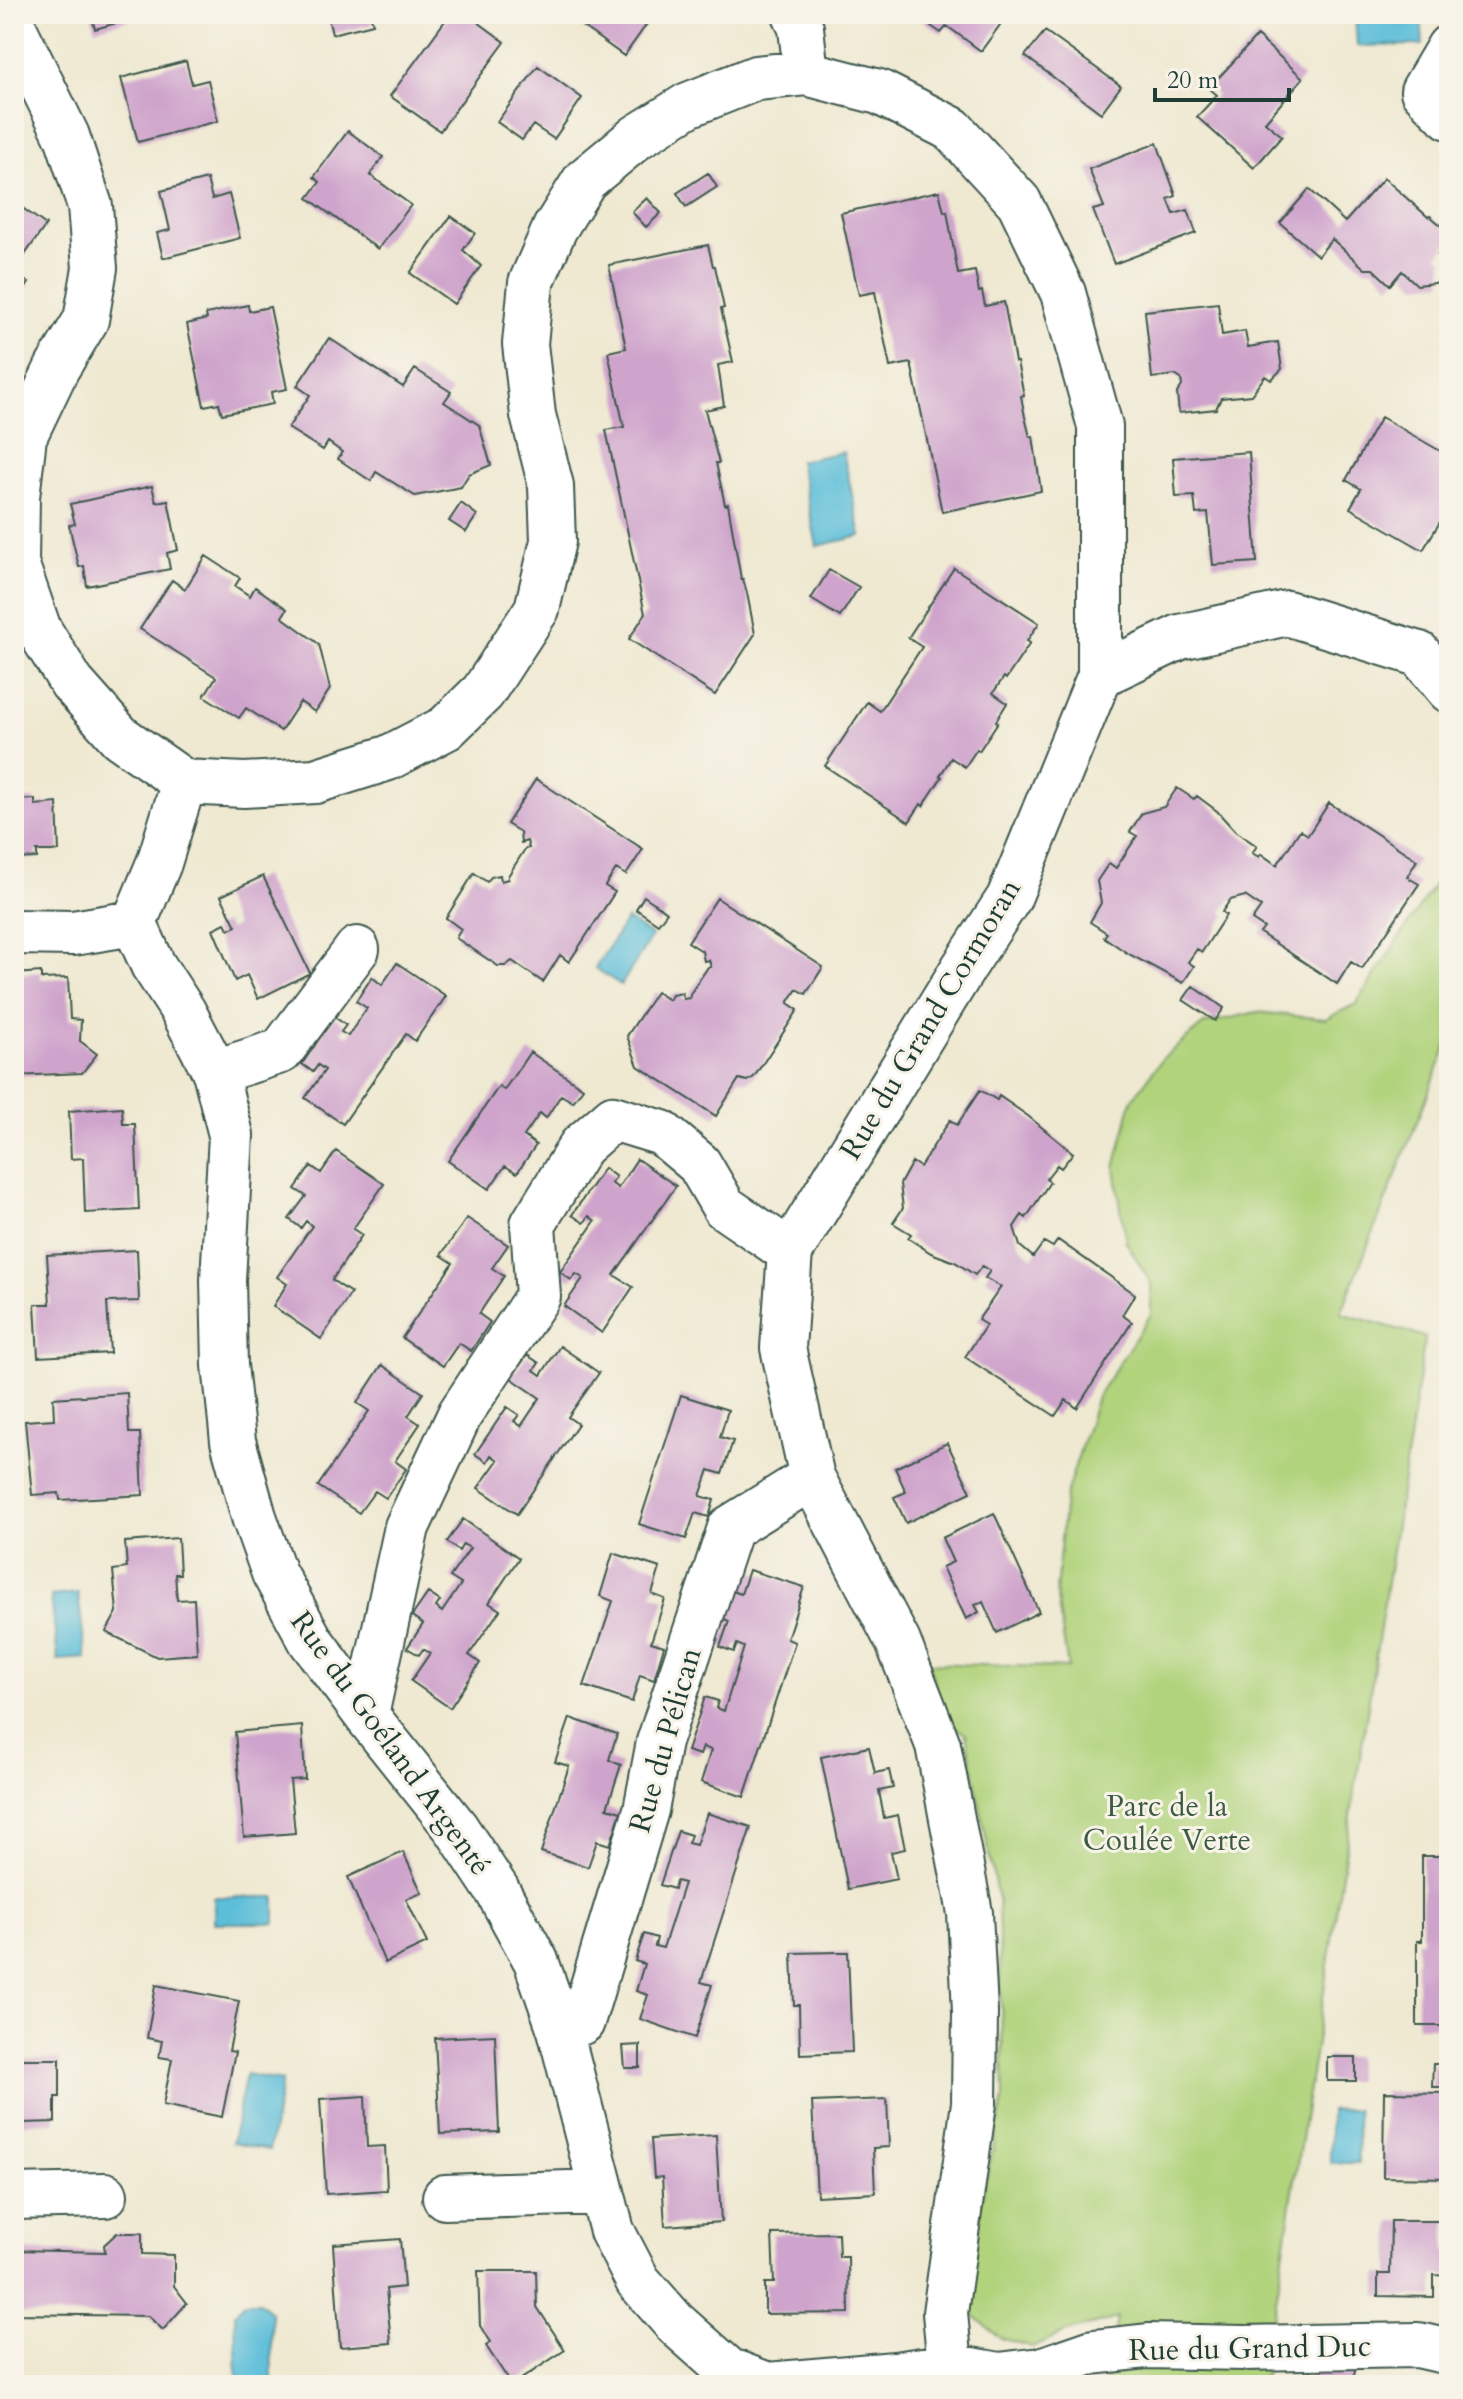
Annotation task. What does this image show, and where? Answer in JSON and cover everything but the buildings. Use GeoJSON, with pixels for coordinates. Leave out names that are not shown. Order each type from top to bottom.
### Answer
{"type":"FeatureCollection","features":[{"type":"Feature","properties":{"kind":"street"},"geometry":{"type":"LineString","coordinates":[[795,14],[801,28],[806,73]]}},
{"type":"Feature","properties":{"kind":"street"},"geometry":{"type":"LineString","coordinates":[[14,28],[67,136],[90,206],[95,268],[86,320],[57,368],[24,437],[17,497],[16,563],[39,630],[72,683],[120,737],[184,782],[159,863],[134,923],[73,933],[14,932]]}},
{"type":"Feature","properties":{"kind":"street"},"geometry":{"type":"LineString","coordinates":[[1449,47],[1423,91],[1449,117]]}},
{"type":"Feature","properties":{"kind":"street","name":"Rue du Grand Cormoran"},"geometry":{"type":"LineString","coordinates":[[184,782],[244,785],[315,781],[388,758],[446,728],[483,692],[537,609],[553,541],[551,486],[533,415],[525,344],[531,283],[555,228],[585,180],[637,137],[688,105],[756,78],[806,73],[879,92],[952,129],[1019,202],[1063,293],[1100,426],[1100,675],[1009,898],[790,1252],[783,1348],[812,1477],[898,1642],[938,1745],[970,1913],[975,2012],[974,2103],[945,2313],[950,2366]]}},
{"type":"Feature","properties":{"kind":"street"},"geometry":{"type":"LineString","coordinates":[[1100,675],[1180,637],[1287,613],[1419,654],[1449,690]]}},
{"type":"Feature","properties":{"kind":"street","name":"Rue du Goéland Argenté"},"geometry":{"type":"LineString","coordinates":[[134,923],[153,965],[183,1011],[215,1072],[231,1135],[223,1280],[225,1365],[233,1441],[254,1517],[274,1573],[311,1641],[456,1828],[497,1890],[536,1961],[560,2030],[612,2231],[638,2281],[675,2323],[728,2370],[768,2385]]}},
{"type":"Feature","properties":{"kind":"street"},"geometry":{"type":"LineString","coordinates":[[215,1072],[281,1051],[357,949]]}},
{"type":"Feature","properties":{"kind":"street"},"geometry":{"type":"LineString","coordinates":[[366,1715],[407,1527],[460,1414],[538,1296],[533,1224],[581,1146],[613,1118],[662,1133],[699,1164],[724,1207],[790,1252]]}},
{"type":"Feature","properties":{"kind":"street","name":"Rue du Pélican"},"geometry":{"type":"LineString","coordinates":[[560,2030],[582,2022],[646,1810],[659,1742],[730,1528],[812,1477]]}},
{"type":"Feature","properties":{"kind":"street"},"geometry":{"type":"LineString","coordinates":[[445,2197],[600,2192]]}},
{"type":"Feature","properties":{"kind":"street"},"geometry":{"type":"LineString","coordinates":[[14,2197],[105,2195]]}},
{"type":"Feature","properties":{"kind":"street","name":"Rue du Grand Duc"},"geometry":{"type":"LineString","coordinates":[[768,2385],[950,2366],[999,2375],[1041,2370],[1093,2352],[1148,2346],[1418,2345],[1449,2352]]}},
{"type":"Feature","properties":{"kind":"green space","name":"Parc de la Coulée Verte"},"geometry":{"type":"Polygon","coordinates":[[[1449,862],[1449,1041],[1341,1313],[1425,1337],[1263,2385],[1106,2385],[1117,2318],[1072,2330],[1032,2347],[1000,2338],[972,2314],[965,2277],[1004,2098],[998,1900],[966,1734],[948,1723],[928,1663],[1068,1668],[1056,1591],[1065,1498],[1097,1397],[1151,1314],[1151,1283],[1126,1242],[1115,1168],[1132,1100],[1162,1059],[1204,1024],[1257,1012],[1326,1019],[1356,1004],[1449,862]]]}},
{"type":"Feature","properties":{"kind":"water"},"geometry":{"type":"Polygon","coordinates":[[[1355,14],[1421,14],[1423,45],[1357,46],[1355,14]]]}},
{"type":"Feature","properties":{"kind":"water"},"geometry":{"type":"Polygon","coordinates":[[[843,452],[861,536],[817,546],[799,461],[843,452]]]}},
{"type":"Feature","properties":{"kind":"water"},"geometry":{"type":"Polygon","coordinates":[[[627,919],[652,936],[621,985],[595,968],[627,919]]]}},
{"type":"Feature","properties":{"kind":"water"},"geometry":{"type":"Polygon","coordinates":[[[78,1593],[86,1658],[58,1660],[51,1596],[78,1593]]]}},
{"type":"Feature","properties":{"kind":"water"},"geometry":{"type":"Polygon","coordinates":[[[214,1897],[275,1897],[275,1923],[214,1923],[214,1897]]]}},
{"type":"Feature","properties":{"kind":"water"},"geometry":{"type":"Polygon","coordinates":[[[246,2074],[282,2081],[269,2150],[232,2143],[246,2074]]]}},
{"type":"Feature","properties":{"kind":"water"},"geometry":{"type":"Polygon","coordinates":[[[1357,2109],[1358,2163],[1330,2163],[1330,2111],[1357,2109]]]}},
{"type":"Feature","properties":{"kind":"water"},"geometry":{"type":"Polygon","coordinates":[[[245,2302],[259,2302],[271,2312],[272,2381],[237,2381],[235,2313],[245,2302]]]}}]}
